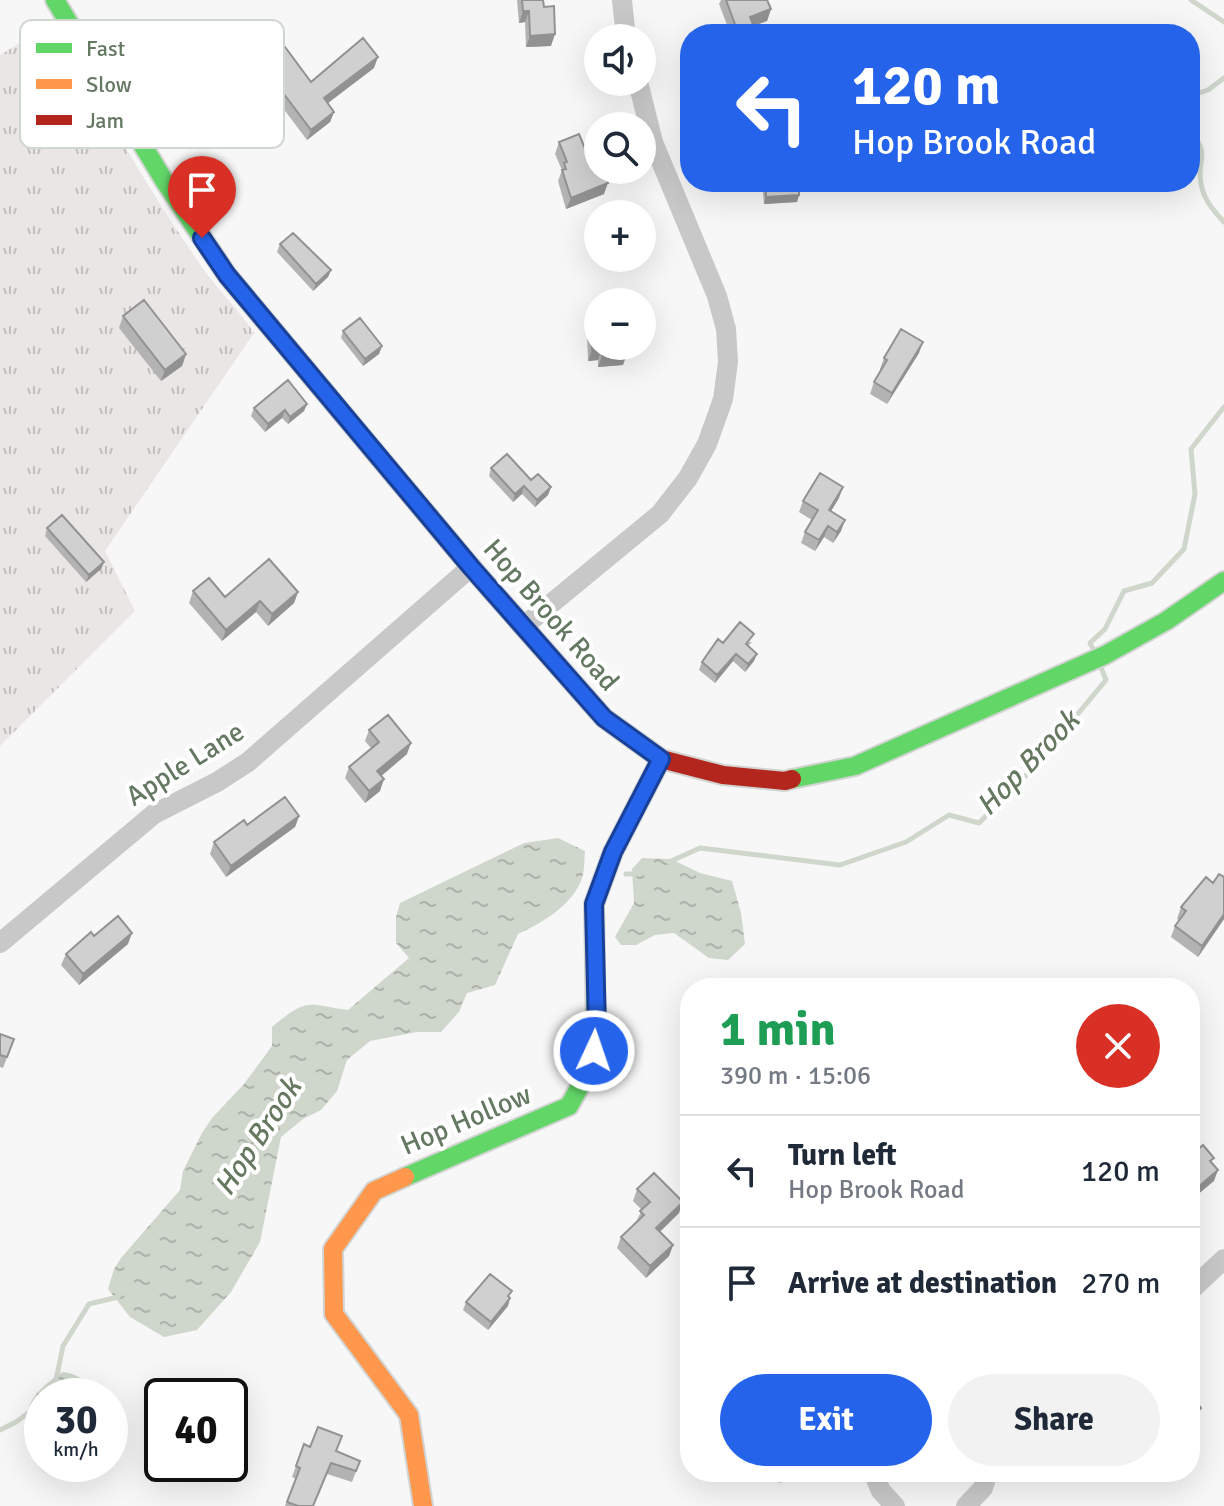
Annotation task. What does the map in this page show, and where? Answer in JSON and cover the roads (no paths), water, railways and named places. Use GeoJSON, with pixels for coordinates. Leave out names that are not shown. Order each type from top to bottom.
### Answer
{"type":"FeatureCollection","features":[{"type":"Feature","properties":{"kind":"street","name":"Hop Brook Road"},"geometry":{"type":"LineString","coordinates":[[55,0],[67,20]]}},
{"type":"Feature","properties":{"kind":"street"},"geometry":{"type":"LineString","coordinates":[[622,0],[625,24]]}},
{"type":"Feature","properties":{"kind":"street"},"geometry":{"type":"LineString","coordinates":[[524,626],[660,514],[688,478],[707,444],[723,399],[728,362],[726,329],[717,296],[653,142],[642,96]]}},
{"type":"Feature","properties":{"kind":"street","name":"Hop Brook Road"},"geometry":{"type":"LineString","coordinates":[[144,148],[227,275],[471,567],[604,718],[661,759],[723,775],[785,781],[855,766],[1098,659],[1166,621],[1224,581]]}},
{"type":"Feature","properties":{"kind":"street","name":"Apple Lane"},"geometry":{"type":"LineString","coordinates":[[0,943],[154,814],[217,782],[248,762],[471,567]]}},
{"type":"Feature","properties":{"kind":"street","name":"Hop Hollow"},"geometry":{"type":"LineString","coordinates":[[423,1506],[409,1415],[334,1314],[333,1249],[374,1191],[569,1106],[575,1098],[587,1074],[596,1041],[594,904],[613,852],[661,759]]}},
{"type":"Feature","properties":{"kind":"street"},"geometry":{"type":"LineString","coordinates":[[1200,1282],[1224,1259]]}},
{"type":"Feature","properties":{"kind":"street"},"geometry":{"type":"LineString","coordinates":[[877,1482],[895,1506]]}},
{"type":"Feature","properties":{"kind":"street"},"geometry":{"type":"LineString","coordinates":[[966,1506],[985,1482]]}},
{"type":"Feature","properties":{"kind":"water"},"geometry":{"type":"Polygon","coordinates":[[[558,838],[585,851],[578,888],[564,905],[546,919],[518,934],[495,985],[467,993],[459,1012],[441,1032],[417,1032],[370,1041],[347,1060],[337,1091],[321,1110],[303,1119],[281,1137],[260,1242],[231,1292],[197,1330],[164,1337],[130,1317],[108,1289],[114,1269],[180,1190],[183,1171],[202,1133],[272,1046],[272,1027],[293,1011],[308,1005],[348,1010],[409,958],[396,943],[396,917],[400,903],[524,843],[558,838]]]}},
{"type":"Feature","properties":{"kind":"water"},"geometry":{"type":"Polygon","coordinates":[[[642,858],[671,859],[700,873],[732,881],[745,944],[728,960],[709,958],[674,933],[655,935],[636,945],[621,945],[615,937],[634,903],[632,869],[642,858]]]}},
{"type":"Feature","properties":{"kind":"water"},"geometry":{"type":"Polygon","coordinates":[[[63,1372],[81,1378],[55,1378],[63,1372]]]}},
{"type":"Feature","properties":{"kind":"waterway","name":"Hop Brook"},"geometry":{"type":"LineString","coordinates":[[1191,0],[1224,22]]}},
{"type":"Feature","properties":{"kind":"waterway","name":"Hop Brook"},"geometry":{"type":"LineString","coordinates":[[1200,93],[1224,78]]}},
{"type":"Feature","properties":{"kind":"waterway","name":"Hop Brook"},"geometry":{"type":"LineString","coordinates":[[1200,147],[1200,175]]}},
{"type":"Feature","properties":{"kind":"waterway","name":"Hop Brook"},"geometry":{"type":"LineString","coordinates":[[1200,175],[1204,195],[1224,222]]}},
{"type":"Feature","properties":{"kind":"waterway","name":"Hop Brook"},"geometry":{"type":"LineString","coordinates":[[1093,649],[1090,643],[1105,629],[1124,591],[1152,583],[1184,549],[1195,494],[1191,449],[1224,407]]}},
{"type":"Feature","properties":{"kind":"waterway","name":"Hop Brook"},"geometry":{"type":"LineString","coordinates":[[669,862],[700,848],[840,865],[906,842],[949,815],[979,823],[1032,769],[1106,680],[1100,665]]}},
{"type":"Feature","properties":{"kind":"waterway","name":"Hop Brook"},"geometry":{"type":"LineString","coordinates":[[626,874],[638,874]]}},
{"type":"Feature","properties":{"kind":"waterway","name":"Hop Brook"},"geometry":{"type":"LineString","coordinates":[[56,1378],[63,1346],[89,1304],[118,1297]]}},
{"type":"Feature","properties":{"kind":"waterway","name":"Hop Brook"},"geometry":{"type":"LineString","coordinates":[[0,1430],[24,1416]]}}]}
